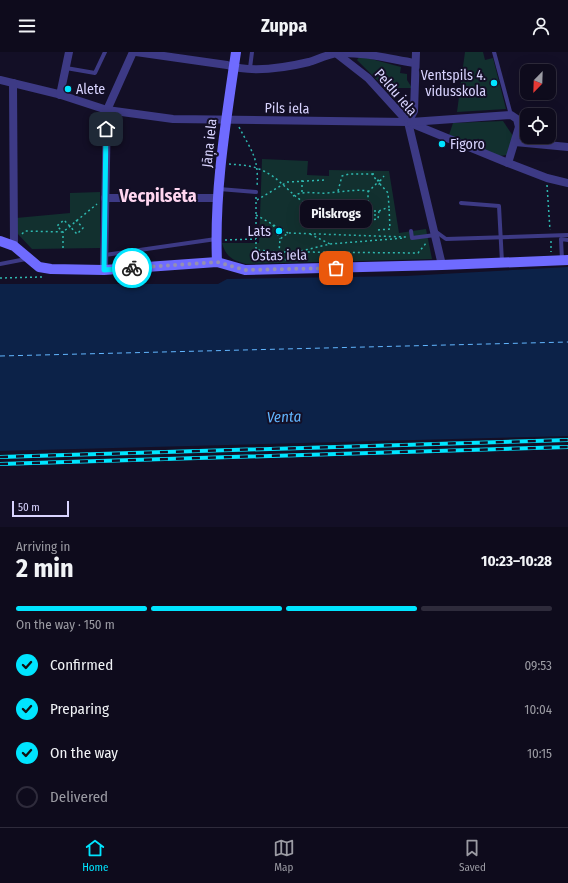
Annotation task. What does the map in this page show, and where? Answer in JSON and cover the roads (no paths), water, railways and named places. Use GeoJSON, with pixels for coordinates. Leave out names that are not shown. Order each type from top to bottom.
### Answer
{"type":"FeatureCollection","features":[{"type":"Feature","properties":{"kind":"street"},"geometry":{"type":"LineString","coordinates":[[60,94],[69,52]]}},
{"type":"Feature","properties":{"kind":"street"},"geometry":{"type":"LineString","coordinates":[[104,270],[107,110],[134,52],[233,67],[250,68],[272,68],[307,62],[336,53],[357,53],[415,62]]}},
{"type":"Feature","properties":{"kind":"street","name":"Jāņa iela"},"geometry":{"type":"LineString","coordinates":[[217,262],[216,239],[218,194],[226,120],[236,52]]}},
{"type":"Feature","properties":{"kind":"street"},"geometry":{"type":"LineString","coordinates":[[408,122],[414,112],[416,52]]}},
{"type":"Feature","properties":{"kind":"street","name":"Peldu iela"},"geometry":{"type":"LineString","coordinates":[[336,53],[368,78],[408,122],[433,234],[442,265]]}},
{"type":"Feature","properties":{"kind":"street","name":"Pils iela"},"geometry":{"type":"LineString","coordinates":[[0,80],[60,94],[107,110],[174,119],[408,122],[547,178],[568,183]]}},
{"type":"Feature","properties":{"kind":"street"},"geometry":{"type":"LineString","coordinates":[[13,83],[14,246]]}},
{"type":"Feature","properties":{"kind":"street"},"geometry":{"type":"LineString","coordinates":[[408,122],[511,115],[517,119],[519,127],[508,163]]}},
{"type":"Feature","properties":{"kind":"street"},"geometry":{"type":"LineString","coordinates":[[515,142],[568,147]]}},
{"type":"Feature","properties":{"kind":"street"},"geometry":{"type":"LineString","coordinates":[[105,198],[218,194]]}},
{"type":"Feature","properties":{"kind":"street","name":"Ostas iela"},"geometry":{"type":"LineString","coordinates":[[0,241],[14,246],[43,268],[104,270],[217,262],[245,270],[442,265],[561,260]]}},
{"type":"Feature","properties":{"kind":"lane"},"geometry":{"type":"LineString","coordinates":[[66,68],[95,73],[105,52]]}},
{"type":"Feature","properties":{"kind":"lane"},"geometry":{"type":"LineString","coordinates":[[250,68],[252,52]]}},
{"type":"Feature","properties":{"kind":"lane"},"geometry":{"type":"LineString","coordinates":[[494,52],[511,115]]}},
{"type":"Feature","properties":{"kind":"lane"},"geometry":{"type":"LineString","coordinates":[[218,194],[256,192]]}},
{"type":"Feature","properties":{"kind":"lane"},"geometry":{"type":"LineString","coordinates":[[461,203],[499,206],[502,263]]}},
{"type":"Feature","properties":{"kind":"lane"},"geometry":{"type":"LineString","coordinates":[[411,231],[412,238],[433,234],[446,239],[568,235]]}},
{"type":"Feature","properties":{"kind":"lane"},"geometry":{"type":"LineString","coordinates":[[105,255],[216,239]]}},
{"type":"Feature","properties":{"kind":"lane"},"geometry":{"type":"LineString","coordinates":[[561,260],[562,239],[568,240]]}},
{"type":"Feature","properties":{"kind":"lane"},"geometry":{"type":"LineString","coordinates":[[0,264],[28,258]]}},
{"type":"Feature","properties":{"kind":"water","name":"Venta"},"geometry":{"type":"Polygon","coordinates":[[[568,267],[568,436],[0,451],[0,284],[218,284],[227,279],[406,276],[568,267]]]}},
{"type":"Feature","properties":{"kind":"railway"},"geometry":{"type":"LineString","coordinates":[[0,457],[568,440]]}},
{"type":"Feature","properties":{"kind":"railway"},"geometry":{"type":"LineString","coordinates":[[0,464],[568,447]]}},
{"type":"Feature","properties":{"kind":"place","name":"Ventspils 4. vidusskola"},"geometry":{"type":"Point","coordinates":[494,83]}},
{"type":"Feature","properties":{"kind":"place","name":"Alete"},"geometry":{"type":"Point","coordinates":[68,89]}},
{"type":"Feature","properties":{"kind":"place","name":"Figoro"},"geometry":{"type":"Point","coordinates":[442,144]}},
{"type":"Feature","properties":{"kind":"place","name":"Lats"},"geometry":{"type":"Point","coordinates":[279,231]}},
{"type":"Feature","properties":{"kind":"place","name":"Pilskrogs"},"geometry":{"type":"Point","coordinates":[336,268]}},
{"type":"Feature","properties":{"kind":"district","name":"Vecpilsēta"},"geometry":{"type":"Point","coordinates":[158,196]}}]}
